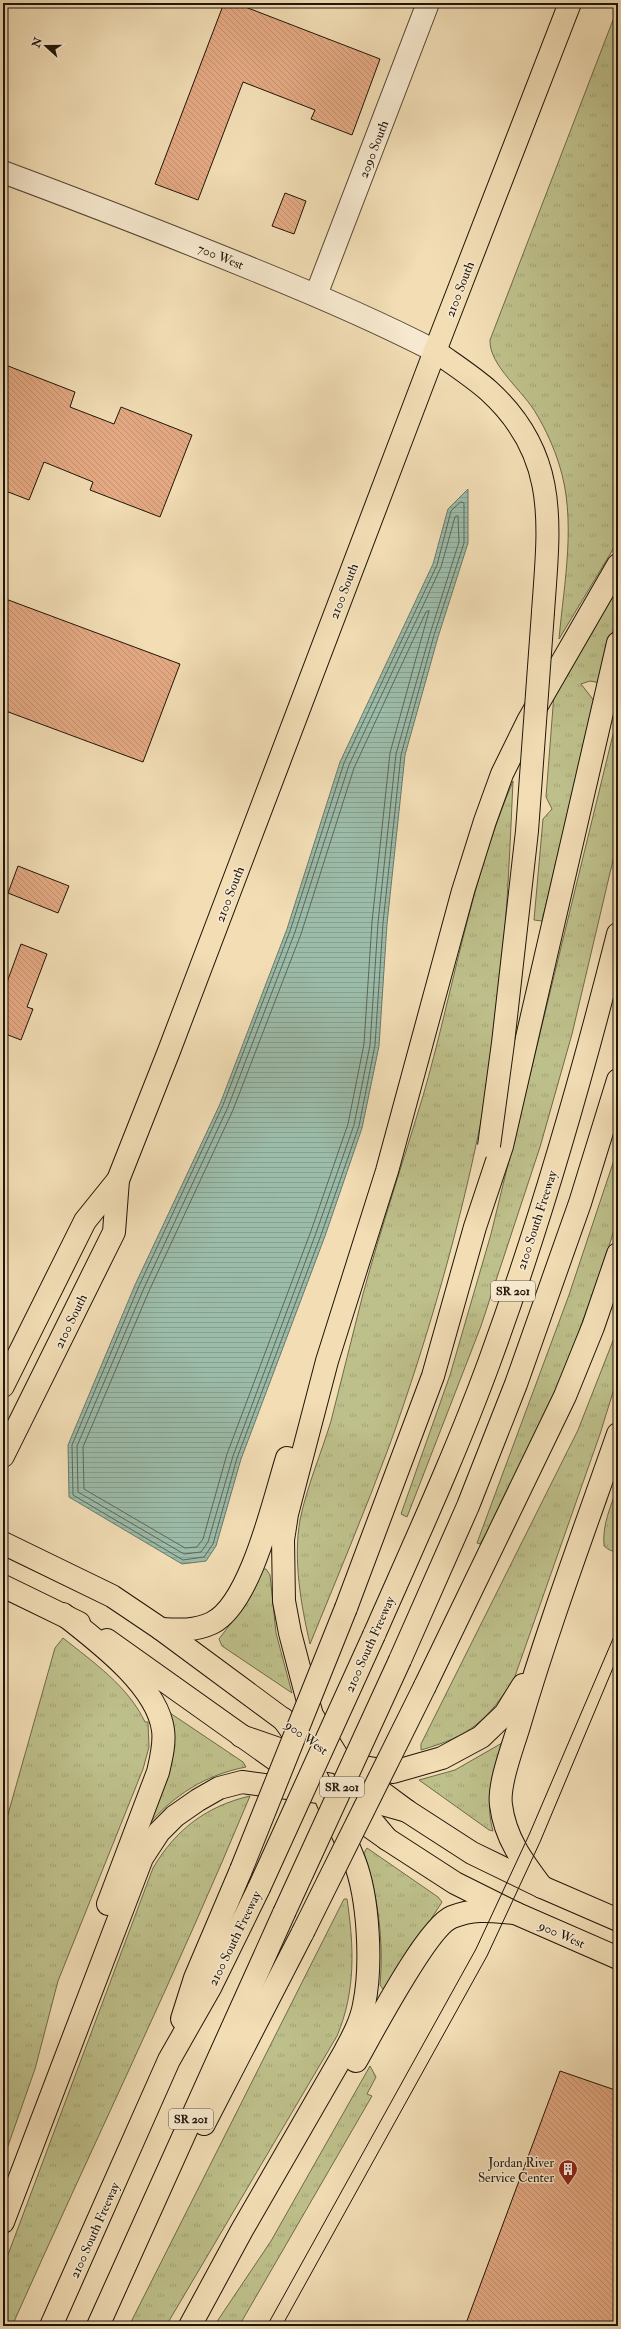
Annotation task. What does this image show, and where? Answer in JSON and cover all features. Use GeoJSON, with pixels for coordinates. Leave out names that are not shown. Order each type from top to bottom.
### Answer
{"type":"FeatureCollection","features":[{"type":"Feature","properties":{"kind":"main road","name":"2100 South"},"geometry":{"type":"LineString","coordinates":[[3,1386],[85,1221],[118,1180],[172,1044],[435,351],[570,3]]}},
{"type":"Feature","properties":{"kind":"main road"},"geometry":{"type":"LineString","coordinates":[[435,351],[489,392],[515,420],[534,451],[545,491],[548,512],[527,831],[503,1043],[495,1146]]}},
{"type":"Feature","properties":{"kind":"main road"},"geometry":{"type":"LineString","coordinates":[[387,1840],[366,1814],[341,1762],[312,1715],[290,1633],[282,1570],[287,1514],[327,1361],[387,1171],[463,891],[485,821],[502,774],[528,721],[618,565]]}},
{"type":"Feature","properties":{"kind":"main road"},"geometry":{"type":"LineString","coordinates":[[169,2060],[195,1978],[241,1870],[346,1608],[433,1376],[475,1228],[618,643]]}},
{"type":"Feature","properties":{"kind":"main road","name":"2100 South Freeway"},"geometry":{"type":"LineString","coordinates":[[51,2326],[169,2060],[211,1986],[259,1888],[374,1635],[450,1462],[490,1360],[548,1187],[604,991],[618,934]]}},
{"type":"Feature","properties":{"kind":"main road","name":"SR 201"},"geometry":{"type":"LineString","coordinates":[[99,2326],[468,1506],[516,1384],[580,1202],[618,1080]]}},
{"type":"Feature","properties":{"kind":"main road","name":"2100 South"},"geometry":{"type":"LineString","coordinates":[[3,1456],[114,1232],[118,1180]]}},
{"type":"Feature","properties":{"kind":"main road"},"geometry":{"type":"LineString","coordinates":[[99,2326],[303,1932],[425,1686],[565,1396],[593,1327],[618,1254]]}},
{"type":"Feature","properties":{"kind":"main road"},"geometry":{"type":"LineString","coordinates":[[161,1629],[192,1630],[206,1626],[221,1617],[237,1599],[254,1561],[295,1433],[327,1361]]}},
{"type":"Feature","properties":{"kind":"main road"},"geometry":{"type":"LineString","coordinates":[[542,1887],[520,1858],[508,1836],[500,1804],[505,1772],[540,1656],[618,1434]]}},
{"type":"Feature","properties":{"kind":"main road","name":"900 West"},"geometry":{"type":"LineString","coordinates":[[3,1543],[112,1596],[161,1629],[407,1811],[472,1853],[542,1887],[618,1920]]}},
{"type":"Feature","properties":{"kind":"main road","name":"900 West"},"geometry":{"type":"LineString","coordinates":[[3,1586],[63,1614],[99,1634],[241,1736],[324,1793],[387,1840],[454,1883],[515,1913],[618,1958]]}},
{"type":"Feature","properties":{"kind":"main road"},"geometry":{"type":"LineString","coordinates":[[63,1614],[128,1670],[152,1700],[163,1730],[163,1752],[158,1772],[99,1928],[80,2018]]}},
{"type":"Feature","properties":{"kind":"main road"},"geometry":{"type":"LineString","coordinates":[[241,1736],[275,1749],[308,1757],[393,1772],[442,1758],[481,1737],[505,1714],[540,1656]]}},
{"type":"Feature","properties":{"kind":"main road"},"geometry":{"type":"LineString","coordinates":[[190,2326],[242,2230],[344,2053],[355,2031],[364,2006],[368,1948],[362,1895],[355,1862],[308,1757],[295,1735],[283,1719]]}},
{"type":"Feature","properties":{"kind":"main road"},"geometry":{"type":"LineString","coordinates":[[3,2222],[142,1858],[159,1832],[175,1816],[198,1800],[219,1788],[242,1782],[357,1797],[407,1811]]}},
{"type":"Feature","properties":{"kind":"main road"},"geometry":{"type":"LineString","coordinates":[[197,2326],[255,2236],[426,1942],[450,1918],[478,1910],[515,1913]]}},
{"type":"Feature","properties":{"kind":"street","name":"2090 South"},"geometry":{"type":"LineString","coordinates":[[316,295],[428,3]]}},
{"type":"Feature","properties":{"kind":"street","name":"700 West"},"geometry":{"type":"LineString","coordinates":[[3,172],[151,228],[316,295],[390,327],[435,351]]}},
{"type":"Feature","properties":{"kind":"green space"},"geometry":{"type":"Polygon","coordinates":[[[618,7],[618,541],[559,639],[568,551],[567,507],[564,485],[557,458],[544,427],[531,406],[501,369],[491,350],[490,340],[618,7]]]}},
{"type":"Feature","properties":{"kind":"green space"},"geometry":{"type":"Polygon","coordinates":[[[618,586],[618,609],[601,683],[590,681],[581,684],[595,702],[542,921],[534,920],[543,819],[552,809],[546,797],[554,694],[618,586]]]}},
{"type":"Feature","properties":{"kind":"green space"},"geometry":{"type":"Polygon","coordinates":[[[618,714],[618,839],[572,1034],[540,1147],[481,1326],[407,1517],[401,1514],[450,1375],[491,1234],[618,714]]]}},
{"type":"Feature","properties":{"kind":"green space"},"geometry":{"type":"Polygon","coordinates":[[[513,781],[507,907],[500,991],[482,1116],[464,1199],[442,1282],[404,1404],[371,1494],[310,1644],[301,1598],[297,1551],[300,1520],[303,1507],[331,1421],[370,1269],[434,1057],[463,937],[485,858],[513,781]]]}},
{"type":"Feature","properties":{"kind":"green space"},"geometry":{"type":"Polygon","coordinates":[[[618,1148],[618,1218],[598,1280],[553,1401],[509,1492],[480,1544],[477,1543],[569,1295],[618,1148]]]}},
{"type":"Feature","properties":{"kind":"green space"},"geometry":{"type":"Polygon","coordinates":[[[618,1328],[618,1376],[600,1434],[514,1679],[495,1706],[476,1725],[452,1739],[421,1750],[421,1744],[578,1430],[618,1328]]]}},
{"type":"Feature","properties":{"kind":"green space"},"geometry":{"type":"Polygon","coordinates":[[[618,1486],[618,1551],[614,1551],[609,1550],[604,1546],[604,1530],[618,1486]]]}},
{"type":"Feature","properties":{"kind":"green space"},"geometry":{"type":"Polygon","coordinates":[[[263,1569],[266,1569],[270,1575],[276,1633],[292,1693],[222,1646],[219,1639],[249,1599],[263,1569]]]}},
{"type":"Feature","properties":{"kind":"green space"},"geometry":{"type":"Polygon","coordinates":[[[63,1638],[98,1666],[129,1697],[145,1722],[148,1722],[149,1747],[143,1769],[58,1981],[35,2069],[3,2160],[3,1832],[55,1648],[63,1638]]]}},
{"type":"Feature","properties":{"kind":"green space"},"geometry":{"type":"Polygon","coordinates":[[[170,1713],[243,1762],[246,1767],[217,1775],[191,1788],[168,1805],[147,1826],[170,1713]]]}},
{"type":"Feature","properties":{"kind":"green space"},"geometry":{"type":"Polygon","coordinates":[[[502,1743],[491,1786],[489,1808],[493,1831],[489,1830],[419,1780],[455,1770],[502,1743]]]}},
{"type":"Feature","properties":{"kind":"green space"},"geometry":{"type":"Polygon","coordinates":[[[250,1796],[193,1929],[12,2326],[3,2326],[3,2268],[153,1868],[172,1842],[194,1821],[220,1806],[234,1800],[250,1796]]]}},
{"type":"Feature","properties":{"kind":"green space"},"geometry":{"type":"Polygon","coordinates":[[[367,1848],[438,1897],[442,1902],[386,1989],[383,1989],[380,1985],[381,1952],[379,1919],[373,1885],[364,1853],[367,1848]]]}},
{"type":"Feature","properties":{"kind":"green space"},"geometry":{"type":"Polygon","coordinates":[[[344,1899],[347,1899],[351,1934],[352,1968],[348,2002],[337,2036],[166,2326],[129,2326],[344,1899]]]}},
{"type":"Feature","properties":{"kind":"green space"},"geometry":{"type":"Polygon","coordinates":[[[370,2066],[376,2077],[367,2094],[372,2096],[239,2326],[214,2326],[271,2241],[370,2066]]]}},
{"type":"Feature","properties":{"kind":"water"},"geometry":{"type":"Polygon","coordinates":[[[468,489],[468,543],[438,637],[405,755],[387,924],[379,1046],[362,1128],[325,1236],[241,1459],[216,1546],[206,1561],[182,1564],[69,1497],[68,1445],[135,1285],[220,1104],[287,929],[340,762],[433,564],[448,509],[468,489]]]}},
{"type":"Feature","properties":{"kind":"building"},"geometry":{"type":"Polygon","coordinates":[[[224,3],[235,3],[380,59],[352,135],[311,119],[315,110],[243,82],[198,200],[155,184],[224,3]]]}},
{"type":"Feature","properties":{"kind":"building"},"geometry":{"type":"Polygon","coordinates":[[[285,193],[306,201],[294,234],[272,226],[285,193]]]}},
{"type":"Feature","properties":{"kind":"building"},"geometry":{"type":"Polygon","coordinates":[[[3,364],[75,392],[70,407],[114,424],[121,407],[192,435],[160,517],[90,490],[93,482],[44,462],[29,500],[3,490],[3,364]]]}},
{"type":"Feature","properties":{"kind":"building"},"geometry":{"type":"Polygon","coordinates":[[[3,598],[180,664],[143,762],[3,710],[3,598]]]}},
{"type":"Feature","properties":{"kind":"building"},"geometry":{"type":"Polygon","coordinates":[[[18,866],[69,886],[58,913],[8,893],[18,866]]]}},
{"type":"Feature","properties":{"kind":"building"},"geometry":{"type":"Polygon","coordinates":[[[21,944],[47,954],[27,1007],[33,1009],[21,1040],[3,1033],[3,993],[21,944]]]}},
{"type":"Feature","properties":{"kind":"building","name":"Jordan River Service Center"},"geometry":{"type":"Polygon","coordinates":[[[560,2071],[618,2091],[618,2326],[465,2326],[560,2071]]]}},
{"type":"Feature","properties":{"kind":"tram line"},"geometry":{"type":"LineString","coordinates":[[267,2326],[476,1949],[529,1835],[618,1627]]}},
{"type":"Feature","properties":{"kind":"tram line"},"geometry":{"type":"LineString","coordinates":[[282,2326],[487,1956],[540,1842],[618,1656]]}},
{"type":"Feature","properties":{"kind":"place","name":"Jordan River Service Center"},"geometry":{"type":"Point","coordinates":[568,2186]}}]}
